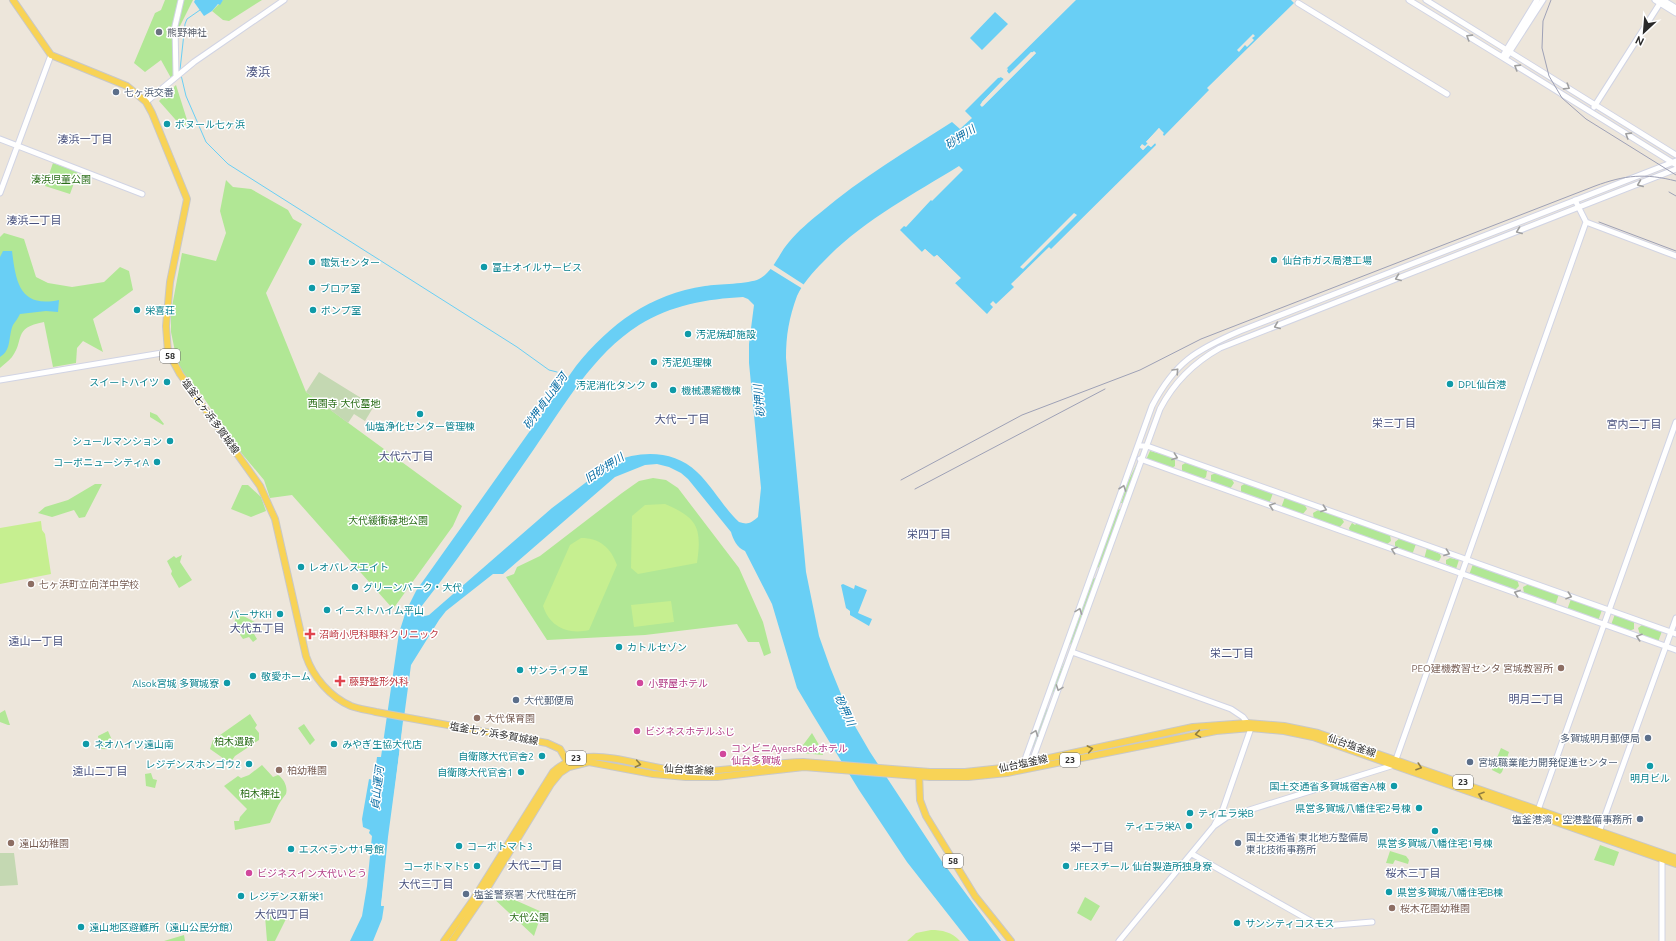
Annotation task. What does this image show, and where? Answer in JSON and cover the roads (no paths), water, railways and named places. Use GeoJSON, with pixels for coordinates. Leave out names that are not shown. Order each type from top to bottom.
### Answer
{"type":"FeatureCollection","features":[{"type":"Feature","properties":{"kind":"main road"},"geometry":{"type":"LineString","coordinates":[[14,0],[52,54]]}},
{"type":"Feature","properties":{"kind":"main road","name":"塩釜七ヶ浜多賀城線"},"geometry":{"type":"LineString","coordinates":[[52,54],[121,83],[146,102],[152,113],[187,199],[170,282],[166,326],[168,352],[180,374],[260,486],[275,519],[306,656],[312,670],[329,690],[342,701],[358,708],[547,742],[560,749],[568,764]]}},
{"type":"Feature","properties":{"kind":"main road","name":"仙台塩釜線"},"geometry":{"type":"LineString","coordinates":[[919,774],[984,770],[1193,727],[1249,726],[1313,737],[1395,762],[1599,833],[1676,858]]}},
{"type":"Feature","properties":{"kind":"main road","name":"仙台塩釜線"},"geometry":{"type":"LineString","coordinates":[[444,941],[473,900],[553,772],[568,764],[589,762],[670,776],[703,778],[784,768],[839,767],[919,774],[974,776],[1022,770],[1195,734],[1249,726]]}},
{"type":"Feature","properties":{"kind":"main road","name":"仙台塩釜線"},"geometry":{"type":"LineString","coordinates":[[452,941],[480,900],[551,784],[568,764]]}},
{"type":"Feature","properties":{"kind":"main road","name":"58"},"geometry":{"type":"LineString","coordinates":[[919,774],[920,800],[926,816],[975,896],[1011,941]]}},
{"type":"Feature","properties":{"kind":"main road","name":"仙台塩釜線"},"geometry":{"type":"LineString","coordinates":[[1599,833],[1676,864]]}},
{"type":"Feature","properties":{"kind":"street"},"geometry":{"type":"LineString","coordinates":[[179,74],[175,26],[181,0]]}},
{"type":"Feature","properties":{"kind":"street"},"geometry":{"type":"LineString","coordinates":[[146,102],[179,74],[284,0]]}},
{"type":"Feature","properties":{"kind":"street"},"geometry":{"type":"LineString","coordinates":[[1409,0],[1675,163]]}},
{"type":"Feature","properties":{"kind":"street"},"geometry":{"type":"LineString","coordinates":[[1426,0],[1676,155]]}},
{"type":"Feature","properties":{"kind":"street"},"geometry":{"type":"LineString","coordinates":[[1504,58],[1537,0]]}},
{"type":"Feature","properties":{"kind":"street"},"geometry":{"type":"LineString","coordinates":[[1508,51],[1543,0]]}},
{"type":"Feature","properties":{"kind":"street"},"geometry":{"type":"LineString","coordinates":[[1591,112],[1660,1]]}},
{"type":"Feature","properties":{"kind":"street"},"geometry":{"type":"LineString","coordinates":[[1660,1],[1676,8]]}},
{"type":"Feature","properties":{"kind":"street"},"geometry":{"type":"LineString","coordinates":[[1660,1],[1676,13]]}},
{"type":"Feature","properties":{"kind":"street"},"geometry":{"type":"LineString","coordinates":[[1298,3],[1447,94]]}},
{"type":"Feature","properties":{"kind":"street"},"geometry":{"type":"LineString","coordinates":[[0,193],[52,54]]}},
{"type":"Feature","properties":{"kind":"street"},"geometry":{"type":"LineString","coordinates":[[0,139],[142,194]]}},
{"type":"Feature","properties":{"kind":"street"},"geometry":{"type":"LineString","coordinates":[[1022,770],[1152,406],[1162,388],[1182,365],[1208,345],[1575,200],[1675,163]]}},
{"type":"Feature","properties":{"kind":"street"},"geometry":{"type":"LineString","coordinates":[[1030,768],[1160,409],[1172,389],[1184,374],[1199,361],[1220,348],[1676,169]]}},
{"type":"Feature","properties":{"kind":"street"},"geometry":{"type":"LineString","coordinates":[[1575,200],[1586,222],[1676,256]]}},
{"type":"Feature","properties":{"kind":"street"},"geometry":{"type":"LineString","coordinates":[[1214,826],[1227,817],[1395,762],[1586,222]]}},
{"type":"Feature","properties":{"kind":"street"},"geometry":{"type":"LineString","coordinates":[[0,380],[168,352]]}},
{"type":"Feature","properties":{"kind":"street"},"geometry":{"type":"LineString","coordinates":[[1538,812],[1676,423]]}},
{"type":"Feature","properties":{"kind":"street"},"geometry":{"type":"LineString","coordinates":[[1138,446],[1147,446],[1673,633]]}},
{"type":"Feature","properties":{"kind":"street"},"geometry":{"type":"LineString","coordinates":[[1134,457],[1676,650]]}},
{"type":"Feature","properties":{"kind":"street"},"geometry":{"type":"LineString","coordinates":[[1599,833],[1666,646],[1673,633],[1676,618]]}},
{"type":"Feature","properties":{"kind":"street"},"geometry":{"type":"LineString","coordinates":[[1072,652],[1231,709],[1249,726],[1223,808],[1214,826],[1119,941]]}},
{"type":"Feature","properties":{"kind":"street"},"geometry":{"type":"LineString","coordinates":[[1223,808],[1227,817]]}},
{"type":"Feature","properties":{"kind":"street"},"geometry":{"type":"LineString","coordinates":[[1192,854],[1316,924],[1324,926],[1372,922]]}},
{"type":"Feature","properties":{"kind":"street"},"geometry":{"type":"LineString","coordinates":[[1662,859],[1662,941]]}},
{"type":"Feature","properties":{"kind":"water"},"geometry":{"type":"Polygon","coordinates":[[[195,0],[223,0],[220,5],[218,4],[212,11],[204,16],[194,2],[195,0]]]}},
{"type":"Feature","properties":{"kind":"water"},"geometry":{"type":"Polygon","coordinates":[[[1076,0],[1291,0],[1294,3],[1207,88],[1209,90],[1164,136],[1159,128],[1146,142],[1148,143],[1145,147],[1142,145],[1140,147],[1143,150],[1148,145],[1151,147],[1155,143],[1156,145],[1051,249],[1049,247],[1011,284],[1014,287],[996,304],[993,301],[990,304],[993,307],[987,314],[955,283],[960,278],[937,255],[934,257],[925,249],[922,252],[900,230],[904,226],[906,227],[931,200],[932,201],[963,170],[959,166],[871,221],[838,247],[805,282],[799,291],[794,304],[788,327],[786,358],[806,572],[819,636],[852,721],[870,752],[941,860],[1001,941],[969,941],[907,862],[859,790],[797,688],[772,604],[745,551],[738,546],[731,532],[688,479],[681,473],[669,467],[657,464],[645,465],[615,477],[503,574],[493,574],[446,611],[439,620],[411,665],[388,837],[381,905],[384,906],[382,919],[373,941],[350,941],[362,916],[367,886],[372,836],[369,833],[370,830],[363,827],[362,819],[369,779],[377,781],[378,774],[375,773],[377,757],[381,757],[399,633],[406,611],[416,591],[576,366],[617,324],[649,304],[666,296],[685,290],[705,286],[754,281],[764,276],[772,267],[785,246],[816,216],[868,176],[952,122],[960,129],[972,118],[965,111],[998,78],[1001,77],[1004,79],[982,102],[983,106],[1036,53],[1031,52],[1009,74],[1006,71],[1007,68],[1076,0]],[[743,297],[703,301],[664,312],[639,325],[607,351],[580,382],[479,529],[421,607],[422,614],[425,616],[429,615],[552,508],[613,462],[624,458],[635,455],[657,454],[678,459],[688,465],[703,478],[739,522],[749,523],[758,517],[761,488],[749,363],[749,344],[754,305],[748,299],[743,297]]]}},
{"type":"Feature","properties":{"kind":"water"},"geometry":{"type":"Polygon","coordinates":[[[995,12],[1008,24],[982,50],[970,38],[995,12]]]}},
{"type":"Feature","properties":{"kind":"water"},"geometry":{"type":"Polygon","coordinates":[[[3,251],[12,251],[18,283],[28,296],[36,300],[46,302],[59,300],[58,312],[46,311],[20,314],[11,329],[8,347],[4,354],[0,357],[0,257],[3,251]]]}},
{"type":"Feature","properties":{"kind":"water"},"geometry":{"type":"Polygon","coordinates":[[[843,584],[854,589],[855,585],[867,590],[858,613],[872,619],[869,626],[850,615],[850,611],[846,608],[841,585],[843,584]]]}},
{"type":"Feature","properties":{"kind":"waterway"},"geometry":{"type":"LineString","coordinates":[[180,70],[185,24],[187,19],[200,10]]}},
{"type":"Feature","properties":{"kind":"waterway","name":"砂押貞山運河"},"geometry":{"type":"LineString","coordinates":[[181,75],[186,96],[206,142],[228,164],[517,347],[549,370],[557,372]]}},
{"type":"Feature","properties":{"kind":"railway"},"geometry":{"type":"LineString","coordinates":[[1551,0],[1543,21],[1542,48],[1549,76],[1562,98],[1586,119],[1676,175]]}},
{"type":"Feature","properties":{"kind":"railway"},"geometry":{"type":"LineString","coordinates":[[901,480],[1022,415],[1140,370],[1201,339],[1595,186],[1616,179],[1635,176],[1665,178],[1676,181]]}},
{"type":"Feature","properties":{"kind":"railway"},"geometry":{"type":"LineString","coordinates":[[1669,192],[1676,196]]}},
{"type":"Feature","properties":{"kind":"railway"},"geometry":{"type":"LineString","coordinates":[[1599,222],[1676,251]]}},
{"type":"Feature","properties":{"kind":"railway"},"geometry":{"type":"LineString","coordinates":[[915,489],[1105,389]]}},
{"type":"Feature","properties":{"kind":"place","name":"熊野神社"},"geometry":{"type":"Point","coordinates":[159,32]}},
{"type":"Feature","properties":{"kind":"place","name":"七ヶ浜交番"},"geometry":{"type":"Point","coordinates":[116,92]}},
{"type":"Feature","properties":{"kind":"place","name":"ボヌール七ヶ浜"},"geometry":{"type":"Point","coordinates":[167,124]}},
{"type":"Feature","properties":{"kind":"place","name":"仙台市ガス局港工場"},"geometry":{"type":"Point","coordinates":[1274,260]}},
{"type":"Feature","properties":{"kind":"place","name":"電気センター"},"geometry":{"type":"Point","coordinates":[312,262]}},
{"type":"Feature","properties":{"kind":"place","name":"富士オイルサービス"},"geometry":{"type":"Point","coordinates":[484,267]}},
{"type":"Feature","properties":{"kind":"place","name":"ブロア室"},"geometry":{"type":"Point","coordinates":[312,288]}},
{"type":"Feature","properties":{"kind":"place","name":"栄喜荘"},"geometry":{"type":"Point","coordinates":[137,310]}},
{"type":"Feature","properties":{"kind":"place","name":"ポンプ室"},"geometry":{"type":"Point","coordinates":[313,310]}},
{"type":"Feature","properties":{"kind":"place","name":"汚泥焼却施設"},"geometry":{"type":"Point","coordinates":[688,334]}},
{"type":"Feature","properties":{"kind":"place","name":"汚泥処理棟"},"geometry":{"type":"Point","coordinates":[654,362]}},
{"type":"Feature","properties":{"kind":"place","name":"スイートハイツ"},"geometry":{"type":"Point","coordinates":[167,382]}},
{"type":"Feature","properties":{"kind":"place","name":"DPL仙台港"},"geometry":{"type":"Point","coordinates":[1450,384]}},
{"type":"Feature","properties":{"kind":"place","name":"汚泥消化タンク"},"geometry":{"type":"Point","coordinates":[654,385]}},
{"type":"Feature","properties":{"kind":"place","name":"機械濃縮機棟"},"geometry":{"type":"Point","coordinates":[673,390]}},
{"type":"Feature","properties":{"kind":"place","name":"仙塩浄化センター管理棟"},"geometry":{"type":"Point","coordinates":[420,414]}},
{"type":"Feature","properties":{"kind":"place","name":"シュールマンション"},"geometry":{"type":"Point","coordinates":[170,441]}},
{"type":"Feature","properties":{"kind":"place","name":"コーポニューシティA"},"geometry":{"type":"Point","coordinates":[157,462]}},
{"type":"Feature","properties":{"kind":"place","name":"レオパレスエイト"},"geometry":{"type":"Point","coordinates":[301,567]}},
{"type":"Feature","properties":{"kind":"place","name":"七ヶ浜町立向洋中学校"},"geometry":{"type":"Point","coordinates":[31,584]}},
{"type":"Feature","properties":{"kind":"place","name":"グリーンパーク・大代"},"geometry":{"type":"Point","coordinates":[355,587]}},
{"type":"Feature","properties":{"kind":"place","name":"イーストハイム平山"},"geometry":{"type":"Point","coordinates":[327,610]}},
{"type":"Feature","properties":{"kind":"place","name":"バーサKH"},"geometry":{"type":"Point","coordinates":[280,614]}},
{"type":"Feature","properties":{"kind":"place","name":"沼崎小児科眼科クリニック"},"geometry":{"type":"Point","coordinates":[310,634]}},
{"type":"Feature","properties":{"kind":"place","name":"カトルセゾン"},"geometry":{"type":"Point","coordinates":[619,647]}},
{"type":"Feature","properties":{"kind":"place","name":"PEO建機教習センタ 宮城教習所"},"geometry":{"type":"Point","coordinates":[1561,668]}},
{"type":"Feature","properties":{"kind":"place","name":"サンライフ星"},"geometry":{"type":"Point","coordinates":[520,670]}},
{"type":"Feature","properties":{"kind":"place","name":"敬愛ホーム"},"geometry":{"type":"Point","coordinates":[253,676]}},
{"type":"Feature","properties":{"kind":"place","name":"藤野整形外科"},"geometry":{"type":"Point","coordinates":[340,681]}},
{"type":"Feature","properties":{"kind":"place","name":"Alsok宮城 多賀城寮"},"geometry":{"type":"Point","coordinates":[227,683]}},
{"type":"Feature","properties":{"kind":"place","name":"小野屋ホテル"},"geometry":{"type":"Point","coordinates":[640,683]}},
{"type":"Feature","properties":{"kind":"place","name":"大代郵便局"},"geometry":{"type":"Point","coordinates":[516,700]}},
{"type":"Feature","properties":{"kind":"place","name":"大代保育園"},"geometry":{"type":"Point","coordinates":[477,718]}},
{"type":"Feature","properties":{"kind":"place","name":"ビジネスホテルふじ"},"geometry":{"type":"Point","coordinates":[637,731]}},
{"type":"Feature","properties":{"kind":"place","name":"多賀城明月郵便局"},"geometry":{"type":"Point","coordinates":[1648,738]}},
{"type":"Feature","properties":{"kind":"place","name":"ネオハイツ遠山南"},"geometry":{"type":"Point","coordinates":[86,744]}},
{"type":"Feature","properties":{"kind":"place","name":"みやぎ生協大代店"},"geometry":{"type":"Point","coordinates":[334,744]}},
{"type":"Feature","properties":{"kind":"place","name":"コンビニAyersRockホテル 仙台多賀城"},"geometry":{"type":"Point","coordinates":[723,754]}},
{"type":"Feature","properties":{"kind":"place","name":"自衛隊大代官舎2"},"geometry":{"type":"Point","coordinates":[542,756]}},
{"type":"Feature","properties":{"kind":"place","name":"宮城職業能力開発促進センター"},"geometry":{"type":"Point","coordinates":[1470,762]}},
{"type":"Feature","properties":{"kind":"place","name":"レジデンスホンゴウ2"},"geometry":{"type":"Point","coordinates":[249,764]}},
{"type":"Feature","properties":{"kind":"place","name":"明月ビル"},"geometry":{"type":"Point","coordinates":[1650,766]}},
{"type":"Feature","properties":{"kind":"place","name":"柏幼稚園"},"geometry":{"type":"Point","coordinates":[279,770]}},
{"type":"Feature","properties":{"kind":"place","name":"自衛隊大代官舎1"},"geometry":{"type":"Point","coordinates":[521,772]}},
{"type":"Feature","properties":{"kind":"place","name":"国土交通省多賀城宿舎A棟"},"geometry":{"type":"Point","coordinates":[1394,786]}},
{"type":"Feature","properties":{"kind":"place","name":"県営多賀城八幡住宅2号棟"},"geometry":{"type":"Point","coordinates":[1419,808]}},
{"type":"Feature","properties":{"kind":"place","name":"ティエラ栄B"},"geometry":{"type":"Point","coordinates":[1190,813]}},
{"type":"Feature","properties":{"kind":"place","name":"塩釜港湾・空港整備事務所"},"geometry":{"type":"Point","coordinates":[1640,819]}},
{"type":"Feature","properties":{"kind":"place","name":"ティエラ栄A"},"geometry":{"type":"Point","coordinates":[1189,826]}},
{"type":"Feature","properties":{"kind":"place","name":"県営多賀城八幡住宅1号棟"},"geometry":{"type":"Point","coordinates":[1435,831]}},
{"type":"Feature","properties":{"kind":"place","name":"遠山幼稚園"},"geometry":{"type":"Point","coordinates":[11,843]}},
{"type":"Feature","properties":{"kind":"place","name":"国土交通省 東北地方整備局 東北技術事務所"},"geometry":{"type":"Point","coordinates":[1238,843]}},
{"type":"Feature","properties":{"kind":"place","name":"コーポトマト3"},"geometry":{"type":"Point","coordinates":[459,846]}},
{"type":"Feature","properties":{"kind":"place","name":"エスペランサ1号館"},"geometry":{"type":"Point","coordinates":[291,849]}},
{"type":"Feature","properties":{"kind":"place","name":"コーポトマト5"},"geometry":{"type":"Point","coordinates":[477,866]}},
{"type":"Feature","properties":{"kind":"place","name":"JFEスチール 仙台製造所独身寮"},"geometry":{"type":"Point","coordinates":[1066,866]}},
{"type":"Feature","properties":{"kind":"place","name":"ビジネスイン大代いとう"},"geometry":{"type":"Point","coordinates":[249,873]}},
{"type":"Feature","properties":{"kind":"place","name":"県営多賀城八幡住宅B棟"},"geometry":{"type":"Point","coordinates":[1389,892]}},
{"type":"Feature","properties":{"kind":"place","name":"塩釜警察署 大代駐在所"},"geometry":{"type":"Point","coordinates":[466,894]}},
{"type":"Feature","properties":{"kind":"place","name":"レジデンス新栄1"},"geometry":{"type":"Point","coordinates":[241,896]}},
{"type":"Feature","properties":{"kind":"place","name":"桜木花園幼稚園"},"geometry":{"type":"Point","coordinates":[1392,908]}},
{"type":"Feature","properties":{"kind":"place","name":"サンシティコスモス"},"geometry":{"type":"Point","coordinates":[1237,923]}},
{"type":"Feature","properties":{"kind":"place","name":"遠山地区避難所（遠山公民分館）"},"geometry":{"type":"Point","coordinates":[81,927]}},
{"type":"Feature","properties":{"kind":"district","name":"湊浜"},"geometry":{"type":"Point","coordinates":[258,72]}},
{"type":"Feature","properties":{"kind":"district","name":"湊浜一丁目"},"geometry":{"type":"Point","coordinates":[85,139]}},
{"type":"Feature","properties":{"kind":"district","name":"湊浜二丁目"},"geometry":{"type":"Point","coordinates":[34,220]}},
{"type":"Feature","properties":{"kind":"district","name":"大代一丁目"},"geometry":{"type":"Point","coordinates":[682,419]}},
{"type":"Feature","properties":{"kind":"district","name":"栄三丁目"},"geometry":{"type":"Point","coordinates":[1394,423]}},
{"type":"Feature","properties":{"kind":"district","name":"宮内二丁目"},"geometry":{"type":"Point","coordinates":[1634,424]}},
{"type":"Feature","properties":{"kind":"district","name":"大代六丁目"},"geometry":{"type":"Point","coordinates":[406,456]}},
{"type":"Feature","properties":{"kind":"district","name":"栄四丁目"},"geometry":{"type":"Point","coordinates":[929,534]}},
{"type":"Feature","properties":{"kind":"district","name":"大代五丁目"},"geometry":{"type":"Point","coordinates":[257,628]}},
{"type":"Feature","properties":{"kind":"district","name":"遠山一丁目"},"geometry":{"type":"Point","coordinates":[36,641]}},
{"type":"Feature","properties":{"kind":"district","name":"栄二丁目"},"geometry":{"type":"Point","coordinates":[1232,653]}},
{"type":"Feature","properties":{"kind":"district","name":"明月二丁目"},"geometry":{"type":"Point","coordinates":[1536,699]}},
{"type":"Feature","properties":{"kind":"district","name":"遠山二丁目"},"geometry":{"type":"Point","coordinates":[100,771]}},
{"type":"Feature","properties":{"kind":"district","name":"栄一丁目"},"geometry":{"type":"Point","coordinates":[1092,847]}},
{"type":"Feature","properties":{"kind":"district","name":"大代二丁目"},"geometry":{"type":"Point","coordinates":[535,865]}},
{"type":"Feature","properties":{"kind":"district","name":"桜木三丁目"},"geometry":{"type":"Point","coordinates":[1413,873]}},
{"type":"Feature","properties":{"kind":"district","name":"大代三丁目"},"geometry":{"type":"Point","coordinates":[426,884]}},
{"type":"Feature","properties":{"kind":"district","name":"大代四丁目"},"geometry":{"type":"Point","coordinates":[282,914]}},
{"type":"Feature","properties":{"kind":"water label","name":"砂押川"},"geometry":{"type":"Point","coordinates":[960,137]}},
{"type":"Feature","properties":{"kind":"water label","name":"砂押川"},"geometry":{"type":"Point","coordinates":[759,401]}},
{"type":"Feature","properties":{"kind":"water label","name":"旧砂押川"},"geometry":{"type":"Point","coordinates":[604,468]}},
{"type":"Feature","properties":{"kind":"water label","name":"砂押川"},"geometry":{"type":"Point","coordinates":[845,710]}},
{"type":"Feature","properties":{"kind":"water label","name":"貞山運河"},"geometry":{"type":"Point","coordinates":[377,788]}},
{"type":"Feature","properties":{"kind":"park label","name":"湊浜児童公園"},"geometry":{"type":"Point","coordinates":[61,179]}},
{"type":"Feature","properties":{"kind":"park label","name":"西園寺 大代墓地"},"geometry":{"type":"Point","coordinates":[344,403]}},
{"type":"Feature","properties":{"kind":"park label","name":"大代緩衝緑地公園"},"geometry":{"type":"Point","coordinates":[388,520]}},
{"type":"Feature","properties":{"kind":"park label","name":"柏木遺跡"},"geometry":{"type":"Point","coordinates":[234,741]}},
{"type":"Feature","properties":{"kind":"park label","name":"柏木神社"},"geometry":{"type":"Point","coordinates":[260,793]}},
{"type":"Feature","properties":{"kind":"park label","name":"大代公園"},"geometry":{"type":"Point","coordinates":[529,917]}}]}
